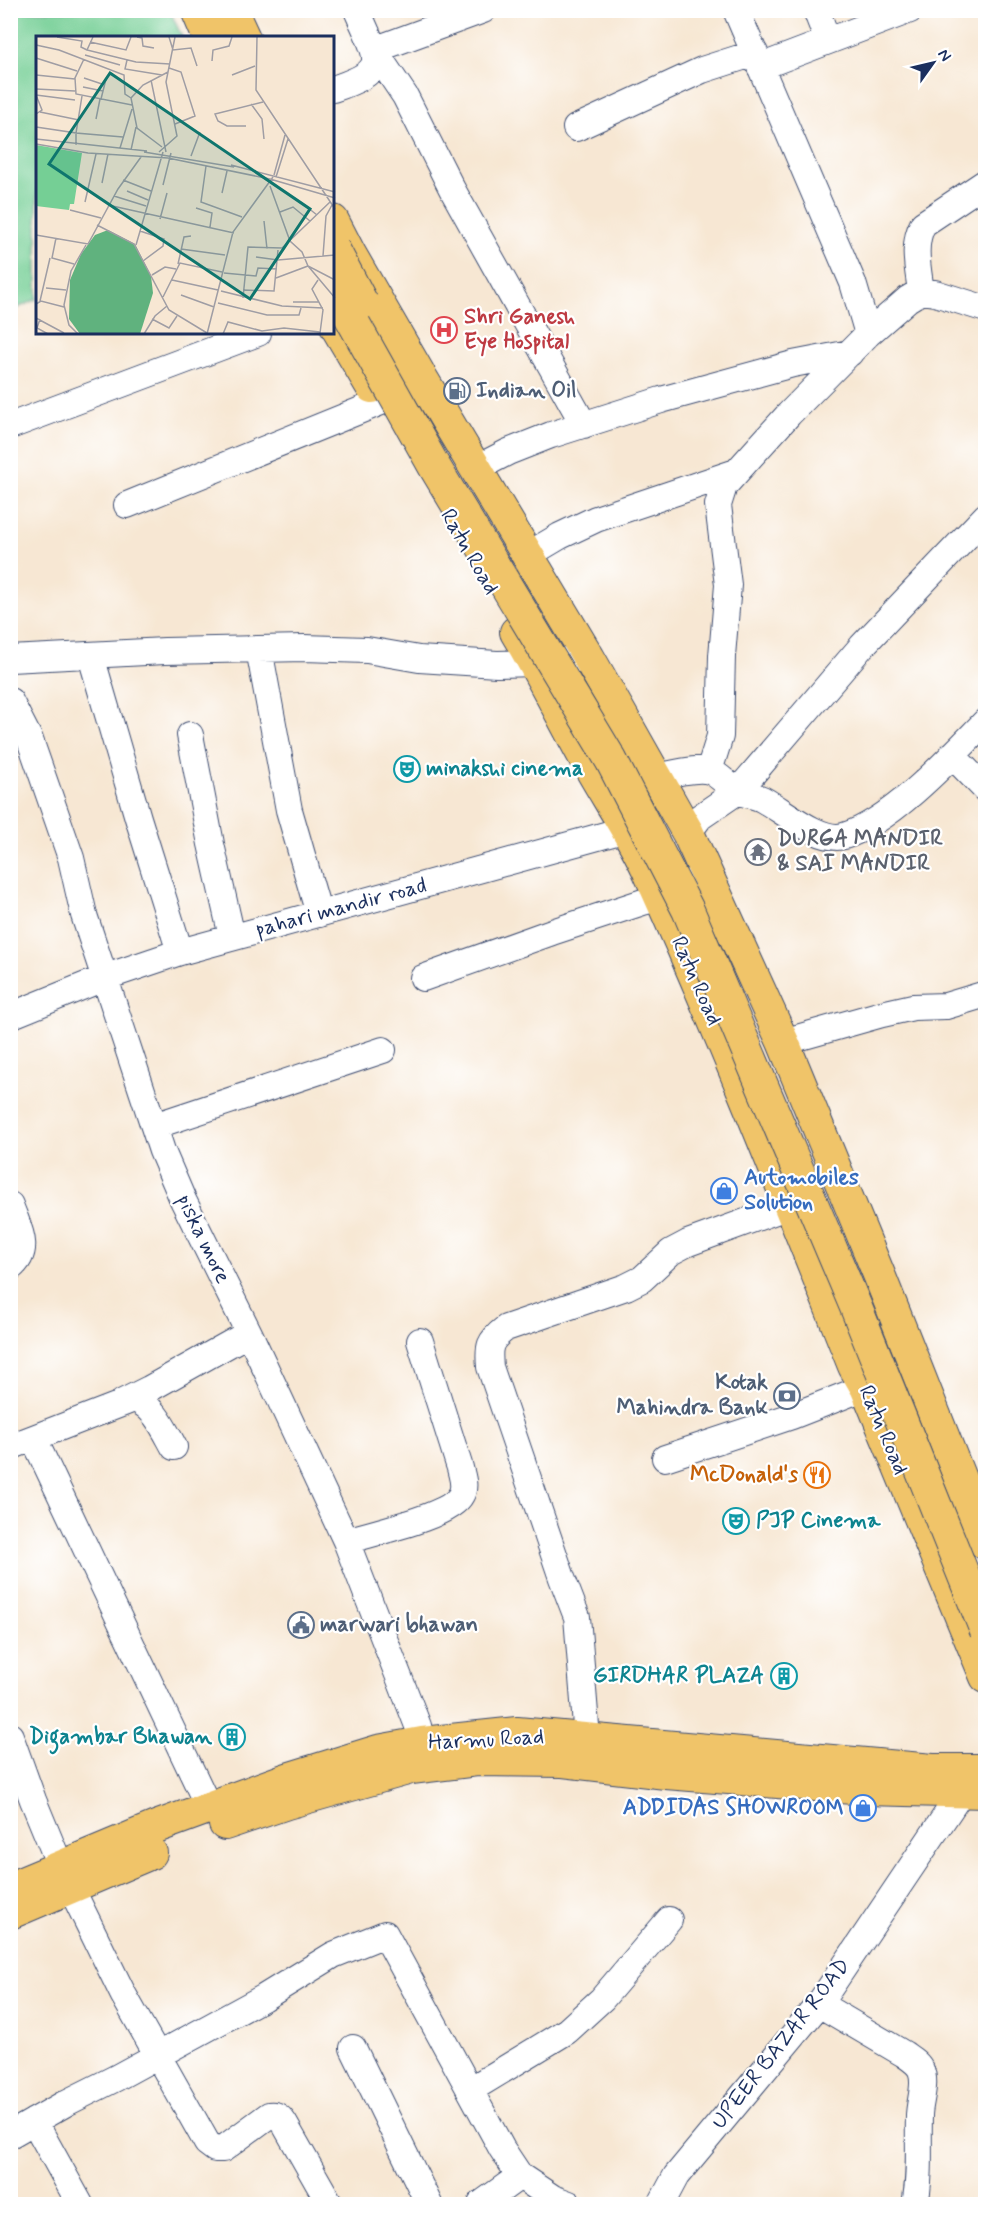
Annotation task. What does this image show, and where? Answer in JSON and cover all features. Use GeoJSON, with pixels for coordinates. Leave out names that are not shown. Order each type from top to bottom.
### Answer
{"type":"FeatureCollection","features":[{"type":"Feature","properties":{"kind":"main road"},"geometry":{"type":"LineString","coordinates":[[181,10],[191,36]]}},
{"type":"Feature","properties":{"kind":"main road"},"geometry":{"type":"LineString","coordinates":[[197,10],[208,36]]}},
{"type":"Feature","properties":{"kind":"main road"},"geometry":{"type":"LineString","coordinates":[[217,10],[228,36]]}},
{"type":"Feature","properties":{"kind":"main road"},"geometry":{"type":"LineString","coordinates":[[231,10],[243,36]]}},
{"type":"Feature","properties":{"kind":"main road"},"geometry":{"type":"LineString","coordinates":[[334,223],[421,377],[589,658],[681,820],[783,1042],[880,1277],[986,1544]]}},
{"type":"Feature","properties":{"kind":"main road"},"geometry":{"type":"LineString","coordinates":[[334,250],[449,458],[627,752],[704,902],[871,1298],[986,1583]]}},
{"type":"Feature","properties":{"kind":"main road"},"geometry":{"type":"LineString","coordinates":[[334,288],[434,466],[611,760],[688,910],[855,1305],[986,1631]]}},
{"type":"Feature","properties":{"kind":"main road","name":"Ratu Road"},"geometry":{"type":"LineString","coordinates":[[334,323],[535,663],[592,771],[627,830],[739,1078],[854,1366],[866,1387],[986,1677]]}},
{"type":"Feature","properties":{"kind":"main road","name":"Harmu Road"},"geometry":{"type":"LineString","coordinates":[[10,1888],[66,1878],[232,1821],[411,1768],[424,1754],[517,1733],[933,1770],[986,1770]]}},
{"type":"Feature","properties":{"kind":"main road","name":"Harmu Road"},"geometry":{"type":"LineString","coordinates":[[10,1913],[66,1878],[209,1808],[287,1779],[378,1751],[477,1760],[563,1761],[666,1773],[865,1789],[973,1792]]}},
{"type":"Feature","properties":{"kind":"street"},"geometry":{"type":"LineString","coordinates":[[357,10],[374,50],[405,96],[452,189],[584,425]]}},
{"type":"Feature","properties":{"kind":"street"},"geometry":{"type":"LineString","coordinates":[[374,50],[483,10]]}},
{"type":"Feature","properties":{"kind":"street"},"geometry":{"type":"LineString","coordinates":[[736,10],[853,283],[868,334]]}},
{"type":"Feature","properties":{"kind":"street"},"geometry":{"type":"LineString","coordinates":[[816,10],[828,41]]}},
{"type":"Feature","properties":{"kind":"street"},"geometry":{"type":"LineString","coordinates":[[576,128],[702,70],[758,60],[828,41],[884,15],[910,10]]}},
{"type":"Feature","properties":{"kind":"street"},"geometry":{"type":"LineString","coordinates":[[334,89],[357,81],[371,72],[376,63],[374,50]]}},
{"type":"Feature","properties":{"kind":"street"},"geometry":{"type":"LineString","coordinates":[[921,291],[916,249],[918,234],[923,224],[986,182]]}},
{"type":"Feature","properties":{"kind":"street"},"geometry":{"type":"LineString","coordinates":[[709,771],[720,736],[722,656],[728,585],[718,505],[724,486],[849,353],[908,299],[921,291],[935,293],[986,309]]}},
{"type":"Feature","properties":{"kind":"street"},"geometry":{"type":"LineString","coordinates":[[10,426],[255,334]]}},
{"type":"Feature","properties":{"kind":"street"},"geometry":{"type":"LineString","coordinates":[[477,468],[540,439],[584,425],[720,383],[793,364],[849,353]]}},
{"type":"Feature","properties":{"kind":"street"},"geometry":{"type":"LineString","coordinates":[[127,505],[381,402]]}},
{"type":"Feature","properties":{"kind":"street"},"geometry":{"type":"LineString","coordinates":[[528,555],[560,536],[596,519],[736,472]]}},
{"type":"Feature","properties":{"kind":"street"},"geometry":{"type":"LineString","coordinates":[[681,820],[700,817],[738,791],[862,646],[986,516]]}},
{"type":"Feature","properties":{"kind":"street"},"geometry":{"type":"LineString","coordinates":[[10,659],[165,651],[304,648],[367,650],[419,659],[497,664],[589,658]]}},
{"type":"Feature","properties":{"kind":"street"},"geometry":{"type":"LineString","coordinates":[[258,650],[289,810],[319,914]]}},
{"type":"Feature","properties":{"kind":"street"},"geometry":{"type":"LineString","coordinates":[[91,656],[180,951]]}},
{"type":"Feature","properties":{"kind":"street","name":"piska more"},"geometry":{"type":"LineString","coordinates":[[10,701],[30,740],[53,805],[71,858],[84,915],[154,1126],[183,1200],[249,1333],[346,1541],[418,1726],[424,1754]]}},
{"type":"Feature","properties":{"kind":"street"},"geometry":{"type":"LineString","coordinates":[[656,778],[673,772],[709,771],[738,791],[760,798],[824,835],[842,837],[864,827],[891,810],[986,721]]}},
{"type":"Feature","properties":{"kind":"street"},"geometry":{"type":"LineString","coordinates":[[190,735],[232,937]]}},
{"type":"Feature","properties":{"kind":"street"},"geometry":{"type":"LineString","coordinates":[[952,755],[986,790]]}},
{"type":"Feature","properties":{"kind":"street","name":"pahari mandir road"},"geometry":{"type":"LineString","coordinates":[[10,1016],[106,977],[180,951],[627,830],[681,820]]}},
{"type":"Feature","properties":{"kind":"street"},"geometry":{"type":"LineString","coordinates":[[423,978],[552,932],[659,898],[706,874]]}},
{"type":"Feature","properties":{"kind":"street"},"geometry":{"type":"LineString","coordinates":[[783,1042],[882,1014],[914,1007],[946,1006],[986,994]]}},
{"type":"Feature","properties":{"kind":"street"},"geometry":{"type":"LineString","coordinates":[[154,1126],[383,1050]]}},
{"type":"Feature","properties":{"kind":"street"},"geometry":{"type":"LineString","coordinates":[[10,1205],[22,1239],[23,1251],[19,1261],[10,1268]]}},
{"type":"Feature","properties":{"kind":"street"},"geometry":{"type":"LineString","coordinates":[[587,1738],[577,1617],[490,1367],[488,1350],[495,1337],[506,1328],[626,1287],[642,1279],[671,1252],[688,1243],[789,1206]]}},
{"type":"Feature","properties":{"kind":"street"},"geometry":{"type":"LineString","coordinates":[[209,1808],[22,1443],[123,1402],[249,1333]]}},
{"type":"Feature","properties":{"kind":"street"},"geometry":{"type":"LineString","coordinates":[[346,1541],[416,1521],[444,1510],[460,1497],[464,1487],[420,1341]]}},
{"type":"Feature","properties":{"kind":"street"},"geometry":{"type":"LineString","coordinates":[[665,1458],[792,1416],[866,1387]]}},
{"type":"Feature","properties":{"kind":"street"},"geometry":{"type":"LineString","coordinates":[[123,1402],[134,1399],[143,1402],[155,1415],[174,1447]]}},
{"type":"Feature","properties":{"kind":"street"},"geometry":{"type":"LineString","coordinates":[[10,1736],[33,1800],[66,1878],[123,1994],[207,2144],[215,2149],[223,2149],[269,2115],[275,2114],[284,2123],[330,2205]]}},
{"type":"Feature","properties":{"kind":"street","name":"UPEER BAZAR ROAD"},"geometry":{"type":"LineString","coordinates":[[661,2205],[676,2176],[819,2004],[973,1792]]}},
{"type":"Feature","properties":{"kind":"street"},"geometry":{"type":"LineString","coordinates":[[470,2090],[567,2031],[602,2000],[669,1920]]}},
{"type":"Feature","properties":{"kind":"street"},"geometry":{"type":"LineString","coordinates":[[10,2135],[263,1998],[333,1955],[385,1934],[502,2149],[520,2176],[553,2198],[569,2205]]}},
{"type":"Feature","properties":{"kind":"street"},"geometry":{"type":"LineString","coordinates":[[819,2004],[904,2054],[921,2070],[923,2079],[919,2114],[919,2182],[915,2205]]}},
{"type":"Feature","properties":{"kind":"street"},"geometry":{"type":"LineString","coordinates":[[353,2048],[429,2205]]}},
{"type":"Feature","properties":{"kind":"street"},"geometry":{"type":"LineString","coordinates":[[34,2121],[80,2205]]}},
{"type":"Feature","properties":{"kind":"street"},"geometry":{"type":"LineString","coordinates":[[481,2205],[520,2176]]}},
{"type":"Feature","properties":{"kind":"green space"},"geometry":{"type":"Polygon","coordinates":[[[10,11],[170,11],[182,36],[36,36],[36,299],[11,311],[10,11]]]}},
{"type":"Feature","properties":{"kind":"place","name":"Shri Ganesh Eye Hospital"},"geometry":{"type":"Point","coordinates":[444,330]}},
{"type":"Feature","properties":{"kind":"place","name":"Indian Oil"},"geometry":{"type":"Point","coordinates":[457,391]}},
{"type":"Feature","properties":{"kind":"place","name":"minakshi cinema"},"geometry":{"type":"Point","coordinates":[407,769]}},
{"type":"Feature","properties":{"kind":"place","name":"DURGA MANDIR & SAI MANDIR"},"geometry":{"type":"Point","coordinates":[758,852]}},
{"type":"Feature","properties":{"kind":"place","name":"Automobiles Solution"},"geometry":{"type":"Point","coordinates":[724,1191]}},
{"type":"Feature","properties":{"kind":"place","name":"Kotak Mahindra Bank"},"geometry":{"type":"Point","coordinates":[787,1396]}},
{"type":"Feature","properties":{"kind":"place","name":"McDonald's"},"geometry":{"type":"Point","coordinates":[817,1475]}},
{"type":"Feature","properties":{"kind":"place","name":"PJP Cinema"},"geometry":{"type":"Point","coordinates":[736,1521]}},
{"type":"Feature","properties":{"kind":"place","name":"marwari bhawan"},"geometry":{"type":"Point","coordinates":[301,1625]}},
{"type":"Feature","properties":{"kind":"place","name":"GIRDHAR PLAZA"},"geometry":{"type":"Point","coordinates":[784,1676]}},
{"type":"Feature","properties":{"kind":"place","name":"Digambar Bhawan"},"geometry":{"type":"Point","coordinates":[232,1737]}},
{"type":"Feature","properties":{"kind":"place","name":"ADDIDAS SHOWROOM"},"geometry":{"type":"Point","coordinates":[863,1808]}}]}
